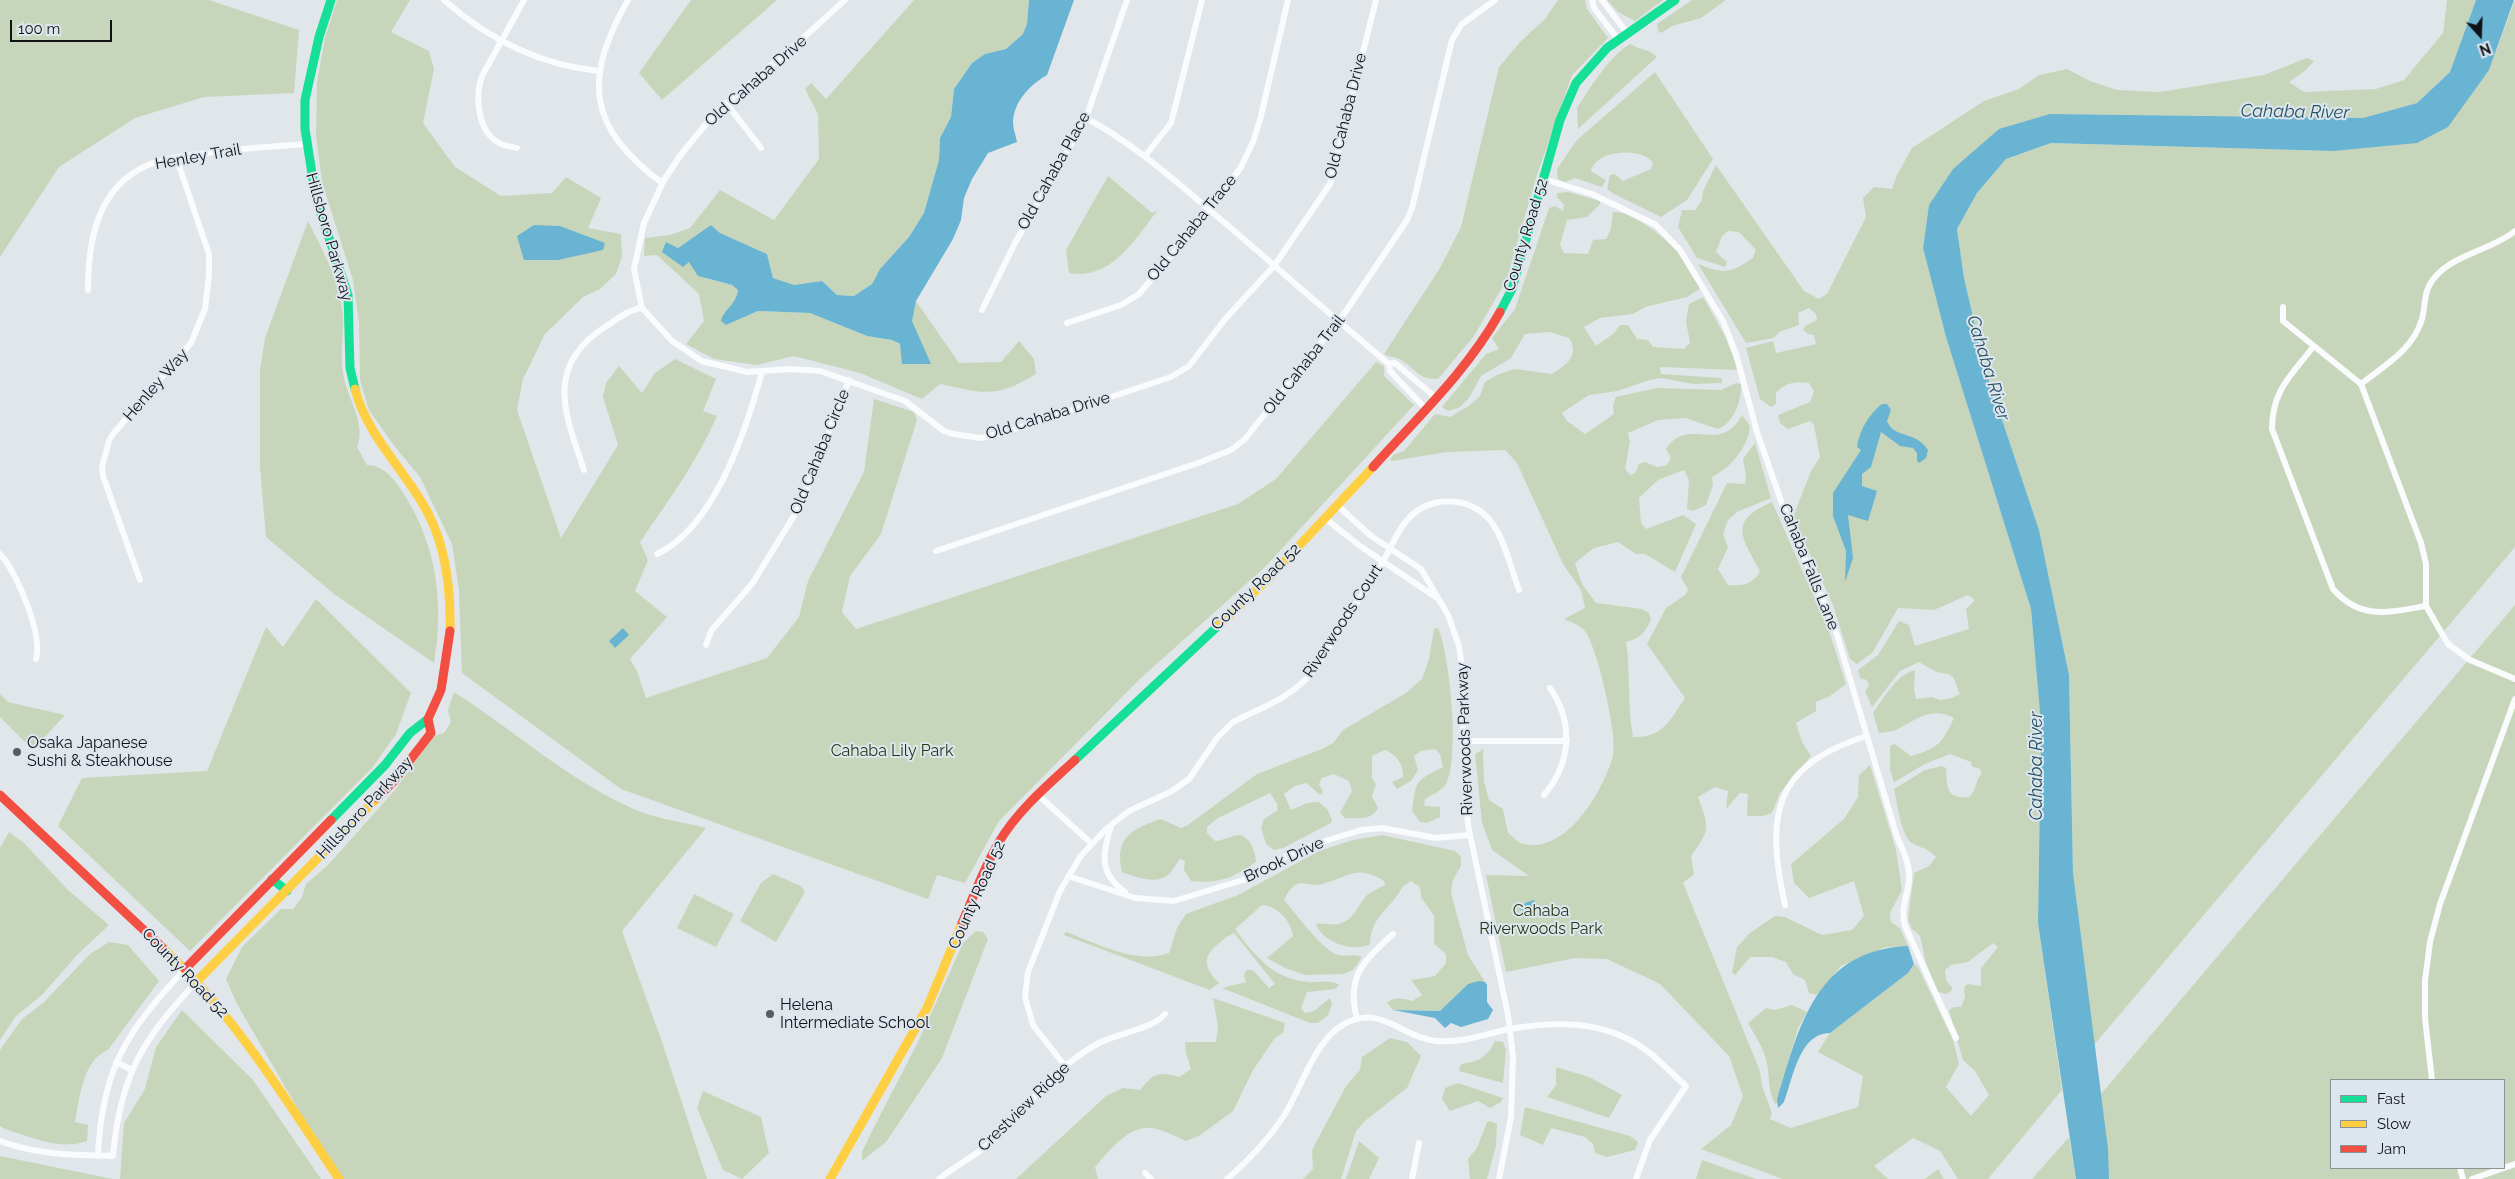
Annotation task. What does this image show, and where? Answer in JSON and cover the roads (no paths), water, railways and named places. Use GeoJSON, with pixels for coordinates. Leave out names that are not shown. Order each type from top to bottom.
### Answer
{"type":"FeatureCollection","features":[{"type":"Feature","properties":{"kind":"main road","name":"Hillsboro Parkway"},"geometry":{"type":"LineString","coordinates":[[197,981],[393,782],[431,733],[428,718],[441,690],[450,644],[451,606],[447,573],[437,536],[422,502],[376,438],[359,404],[350,368],[351,323],[348,295],[316,199],[306,144],[305,100],[331,0]]}},
{"type":"Feature","properties":{"kind":"main road","name":"County Road 52"},"geometry":{"type":"LineString","coordinates":[[830,1179],[855,1139],[927,1008],[986,866],[1000,840],[1019,814],[1038,795],[1266,581],[1326,519],[1435,397],[1488,333],[1505,303],[1518,272],[1560,120],[1576,83],[1595,59],[1618,39],[1675,0]]}},
{"type":"Feature","properties":{"kind":"main road","name":"Hillsboro Parkway"},"geometry":{"type":"LineString","coordinates":[[185,969],[228,922],[387,763],[417,723],[428,718]]}},
{"type":"Feature","properties":{"kind":"main road","name":"County Road 52"},"geometry":{"type":"LineString","coordinates":[[0,795],[197,981],[230,1019],[262,1062],[339,1179]]}},
{"type":"Feature","properties":{"kind":"main road"},"geometry":{"type":"LineString","coordinates":[[272,879],[287,891]]}},
{"type":"Feature","properties":{"kind":"street"},"geometry":{"type":"LineString","coordinates":[[444,0],[502,42],[524,52],[574,68],[599,71]]}},
{"type":"Feature","properties":{"kind":"street"},"geometry":{"type":"LineString","coordinates":[[517,148],[499,143],[484,127],[478,106],[477,90],[482,76],[524,0]]}},
{"type":"Feature","properties":{"kind":"street"},"geometry":{"type":"LineString","coordinates":[[628,0],[611,29],[600,63],[600,93],[606,121],[617,142],[636,163],[662,183]]}},
{"type":"Feature","properties":{"kind":"street","name":"Old Cahaba Drive"},"geometry":{"type":"LineString","coordinates":[[845,0],[726,103],[704,126],[662,183],[644,223],[634,269],[642,308],[661,332],[691,356],[729,369],[762,372],[806,369],[849,380],[905,401],[924,413],[944,431],[971,438],[993,436],[1181,372],[1199,355],[1226,318],[1274,266],[1321,199],[1332,178],[1376,0]]}},
{"type":"Feature","properties":{"kind":"street","name":"Old Cahaba Place"},"geometry":{"type":"LineString","coordinates":[[982,310],[1019,236],[1086,118],[1127,0]]}},
{"type":"Feature","properties":{"kind":"street"},"geometry":{"type":"LineString","coordinates":[[1145,156],[1171,123],[1202,0]]}},
{"type":"Feature","properties":{"kind":"street","name":"Old Cahaba Trace"},"geometry":{"type":"LineString","coordinates":[[1067,323],[1121,305],[1139,294],[1210,210],[1241,167],[1253,142],[1288,0]]}},
{"type":"Feature","properties":{"kind":"street","name":"Old Cahaba Trail"},"geometry":{"type":"LineString","coordinates":[[936,550],[1198,463],[1231,450],[1244,439],[1339,321],[1398,235],[1412,208],[1449,49],[1455,33],[1466,21],[1495,0]]}},
{"type":"Feature","properties":{"kind":"street"},"geometry":{"type":"LineString","coordinates":[[1592,0],[1594,8],[1618,39]]}},
{"type":"Feature","properties":{"kind":"street"},"geometry":{"type":"LineString","coordinates":[[1602,0],[1626,33]]}},
{"type":"Feature","properties":{"kind":"street"},"geometry":{"type":"LineString","coordinates":[[726,103],[761,148]]}},
{"type":"Feature","properties":{"kind":"street"},"geometry":{"type":"LineString","coordinates":[[1086,118],[1124,140],[1210,210],[1389,364],[1390,371],[1425,408]]}},
{"type":"Feature","properties":{"kind":"street","name":"Henley Trail"},"geometry":{"type":"LineString","coordinates":[[88,290],[91,242],[101,211],[110,193],[140,169],[176,157],[306,144]]}},
{"type":"Feature","properties":{"kind":"street","name":"Henley Way"},"geometry":{"type":"LineString","coordinates":[[140,580],[109,494],[102,467],[109,441],[113,434],[187,349],[206,309],[209,275],[208,254],[176,157]]}},
{"type":"Feature","properties":{"kind":"street","name":"Cahaba Falls Lane"},"geometry":{"type":"LineString","coordinates":[[1543,181],[1547,180],[1592,194],[1656,225],[1680,250],[1710,298],[1736,354],[1757,432],[1787,518],[1834,625],[1897,837],[1908,862],[1909,877],[1902,907],[1905,926],[1956,1038]]}},
{"type":"Feature","properties":{"kind":"street"},"geometry":{"type":"LineString","coordinates":[[2361,384],[2413,341],[2422,318],[2429,286],[2440,273],[2456,262],[2515,231]]}},
{"type":"Feature","properties":{"kind":"street"},"geometry":{"type":"LineString","coordinates":[[2283,307],[2283,321],[2361,384],[2422,543],[2426,564],[2426,606],[2448,644],[2470,660],[2515,679]]}},
{"type":"Feature","properties":{"kind":"street"},"geometry":{"type":"LineString","coordinates":[[584,470],[564,405],[564,385],[568,366],[576,353],[595,334],[630,311],[642,308]]}},
{"type":"Feature","properties":{"kind":"street"},"geometry":{"type":"LineString","coordinates":[[2313,346],[2278,393],[2272,413],[2272,429],[2333,589],[2344,601],[2363,611],[2387,612],[2426,606]]}},
{"type":"Feature","properties":{"kind":"street"},"geometry":{"type":"LineString","coordinates":[[1389,364],[1395,363],[1435,397]]}},
{"type":"Feature","properties":{"kind":"street"},"geometry":{"type":"LineString","coordinates":[[657,554],[672,547],[682,539],[722,484],[762,372]]}},
{"type":"Feature","properties":{"kind":"street","name":"Old Cahaba Circle"},"geometry":{"type":"LineString","coordinates":[[706,645],[710,631],[757,578],[800,506],[849,380]]}},
{"type":"Feature","properties":{"kind":"street","name":"Riverwoods Court"},"geometry":{"type":"LineString","coordinates":[[1066,1066],[1033,1024],[1025,1004],[1024,990],[1028,972],[1068,876],[1092,844],[1111,825],[1129,811],[1181,786],[1195,772],[1225,728],[1233,722],[1283,697],[1308,678],[1407,520],[1423,507],[1444,501],[1465,503],[1484,514],[1494,524],[1519,590]]}},
{"type":"Feature","properties":{"kind":"street","name":"Riverwoods Parkway"},"geometry":{"type":"LineString","coordinates":[[1337,505],[1371,536],[1421,569],[1448,614],[1460,646],[1462,668],[1462,741],[1470,835],[1514,1056],[1513,1097],[1499,1179]]}},
{"type":"Feature","properties":{"kind":"street","name":"Riverwoods Parkway"},"geometry":{"type":"LineString","coordinates":[[1326,519],[1438,598]]}},
{"type":"Feature","properties":{"kind":"street"},"geometry":{"type":"LineString","coordinates":[[0,554],[16,577],[38,645],[36,659]]}},
{"type":"Feature","properties":{"kind":"street"},"geometry":{"type":"LineString","coordinates":[[1544,795],[1561,768],[1567,741],[1564,716],[1550,688]]}},
{"type":"Feature","properties":{"kind":"street"},"geometry":{"type":"LineString","coordinates":[[2432,1079],[2425,1018],[2430,942],[2440,904],[2515,699]]}},
{"type":"Feature","properties":{"kind":"street"},"geometry":{"type":"LineString","coordinates":[[1785,905],[1777,867],[1775,837],[1779,811],[1786,793],[1803,769],[1821,754],[1867,736]]}},
{"type":"Feature","properties":{"kind":"street"},"geometry":{"type":"LineString","coordinates":[[1462,741],[1567,741]]}},
{"type":"Feature","properties":{"kind":"street"},"geometry":{"type":"LineString","coordinates":[[1038,795],[1092,844]]}},
{"type":"Feature","properties":{"kind":"street","name":"Brook Drive"},"geometry":{"type":"LineString","coordinates":[[1111,825],[1105,843],[1105,866],[1108,876],[1130,896]]}},
{"type":"Feature","properties":{"kind":"street","name":"Brook Drive"},"geometry":{"type":"LineString","coordinates":[[1068,876],[1130,896],[1160,902],[1186,899],[1243,880],[1290,854],[1361,830],[1382,828],[1436,838],[1470,835]]}},
{"type":"Feature","properties":{"kind":"street"},"geometry":{"type":"LineString","coordinates":[[1357,1019],[1352,996],[1357,973],[1366,959],[1393,934]]}},
{"type":"Feature","properties":{"kind":"street","name":"Hillsboro Parkway"},"geometry":{"type":"LineString","coordinates":[[185,969],[140,1019],[116,1062],[102,1109],[98,1156],[113,1156],[120,1104],[132,1070],[156,1028],[197,981]]}},
{"type":"Feature","properties":{"kind":"street","name":"Crestview Ridge"},"geometry":{"type":"LineString","coordinates":[[939,1179],[993,1140],[1066,1066],[1100,1043],[1155,1023],[1165,1014]]}},
{"type":"Feature","properties":{"kind":"street"},"geometry":{"type":"LineString","coordinates":[[1227,1179],[1254,1154],[1277,1125],[1329,1036],[1344,1024],[1357,1019],[1372,1018],[1386,1020],[1435,1041],[1458,1040],[1510,1029],[1569,1023],[1614,1033],[1644,1048],[1686,1086],[1650,1140],[1636,1179]]}},
{"type":"Feature","properties":{"kind":"street"},"geometry":{"type":"LineString","coordinates":[[116,1062],[132,1070]]}},
{"type":"Feature","properties":{"kind":"street"},"geometry":{"type":"LineString","coordinates":[[0,1141],[38,1152],[98,1156]]}},
{"type":"Feature","properties":{"kind":"street"},"geometry":{"type":"LineString","coordinates":[[1412,1179],[1419,1143]]}},
{"type":"Feature","properties":{"kind":"street"},"geometry":{"type":"LineString","coordinates":[[2472,1179],[2501,1169]]}},
{"type":"Feature","properties":{"kind":"street"},"geometry":{"type":"LineString","coordinates":[[1145,1173],[1151,1179]]}},
{"type":"Feature","properties":{"kind":"water"},"geometry":{"type":"Polygon","coordinates":[[[1029,0],[1074,0],[1047,75],[1024,94],[1016,107],[1013,127],[1017,142],[988,153],[972,179],[964,198],[961,220],[953,239],[916,301],[912,321],[931,364],[902,364],[900,344],[892,340],[867,336],[810,313],[758,311],[726,325],[721,321],[735,299],[738,290],[732,285],[698,276],[689,262],[683,267],[662,252],[666,242],[678,248],[711,225],[720,233],[767,254],[773,278],[794,285],[822,281],[837,295],[854,296],[872,284],[880,269],[909,237],[924,213],[939,160],[940,138],[951,117],[954,89],[972,63],[985,54],[1006,49],[1023,34],[1027,24],[1029,0]]]}},
{"type":"Feature","properties":{"kind":"water"},"geometry":{"type":"Polygon","coordinates":[[[2476,0],[2514,0],[2489,70],[2448,127],[2417,143],[2333,151],[2051,143],[2006,159],[1977,193],[1957,229],[1964,278],[1985,369],[2039,530],[2069,675],[2073,873],[2108,1149],[2109,1179],[2076,1179],[2038,923],[2041,724],[2031,609],[1946,337],[1923,248],[1929,205],[1953,169],[1999,129],[2050,114],[2363,118],[2417,103],[2450,72],[2476,0]]]}},
{"type":"Feature","properties":{"kind":"water"},"geometry":{"type":"Polygon","coordinates":[[[534,225],[560,226],[605,243],[603,250],[558,260],[524,260],[517,236],[534,225]]]}},
{"type":"Feature","properties":{"kind":"water"},"geometry":{"type":"Polygon","coordinates":[[[1882,404],[1887,404],[1891,410],[1887,421],[1890,427],[1917,440],[1928,450],[1926,458],[1919,463],[1917,461],[1917,453],[1913,448],[1900,446],[1881,432],[1871,467],[1862,474],[1862,486],[1877,491],[1868,521],[1848,515],[1853,558],[1845,582],[1846,551],[1833,516],[1833,493],[1861,450],[1857,447],[1865,423],[1882,404]]]}},
{"type":"Feature","properties":{"kind":"water"},"geometry":{"type":"Polygon","coordinates":[[[623,628],[629,635],[615,648],[609,641],[623,628]]]}},
{"type":"Feature","properties":{"kind":"water"},"geometry":{"type":"Polygon","coordinates":[[[1534,900],[1537,906],[1530,909],[1527,913],[1520,909],[1525,903],[1534,900]]]}},
{"type":"Feature","properties":{"kind":"water"},"geometry":{"type":"Polygon","coordinates":[[[1908,946],[1914,964],[1908,973],[1830,1033],[1819,1035],[1811,1041],[1799,1059],[1784,1102],[1778,1108],[1777,1100],[1804,1020],[1816,997],[1832,977],[1852,961],[1877,951],[1908,946]]]}},
{"type":"Feature","properties":{"kind":"water"},"geometry":{"type":"Polygon","coordinates":[[[1479,981],[1485,982],[1487,985],[1487,1002],[1493,1010],[1488,1019],[1461,1027],[1451,1023],[1445,1028],[1435,1018],[1393,1010],[1440,1011],[1468,984],[1479,981]]]}},
{"type":"Feature","properties":{"kind":"place","name":"Osaka Japanese Sushi & Steakhouse"},"geometry":{"type":"Point","coordinates":[17,752]}},
{"type":"Feature","properties":{"kind":"place","name":"Helena Intermediate School"},"geometry":{"type":"Point","coordinates":[770,1014]}},
{"type":"Feature","properties":{"kind":"water label","name":"Cahaba River"},"geometry":{"type":"Point","coordinates":[2295,112]}},
{"type":"Feature","properties":{"kind":"water label","name":"Cahaba River"},"geometry":{"type":"Point","coordinates":[1988,368]}},
{"type":"Feature","properties":{"kind":"water label","name":"Cahaba River"},"geometry":{"type":"Point","coordinates":[2037,766]}},
{"type":"Feature","properties":{"kind":"park label","name":"Cahaba Lily Park"},"geometry":{"type":"Point","coordinates":[892,751]}},
{"type":"Feature","properties":{"kind":"park label","name":"Cahaba Riverwoods Park"},"geometry":{"type":"Point","coordinates":[1541,920]}}]}
